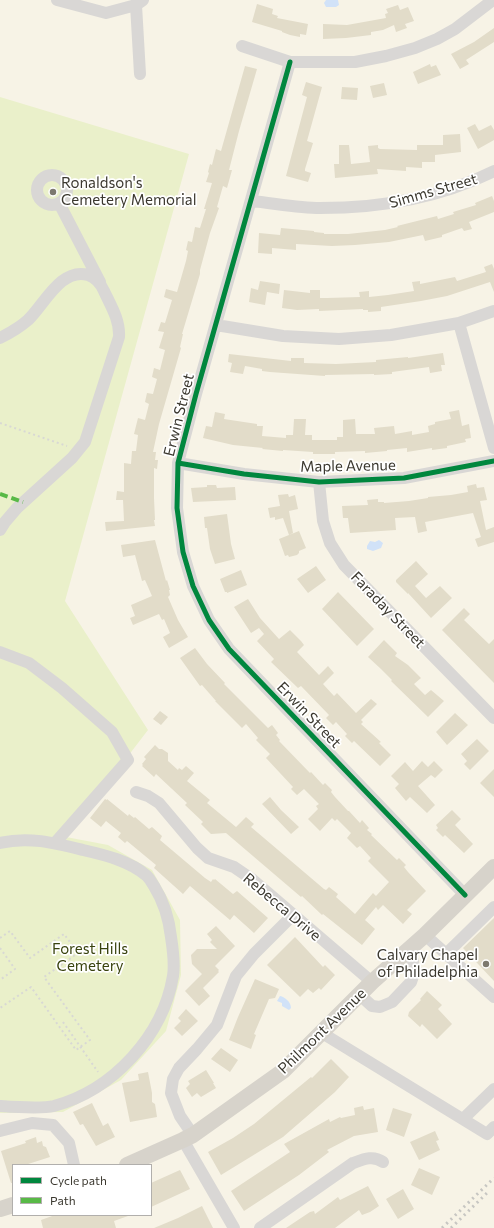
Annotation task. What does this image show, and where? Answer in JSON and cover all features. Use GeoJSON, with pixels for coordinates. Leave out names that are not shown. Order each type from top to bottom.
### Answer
{"type":"FeatureCollection","features":[{"type":"Feature","properties":{"kind":"main road","name":"Philmont Avenue"},"geometry":{"type":"LineString","coordinates":[[129,1164],[188,1138],[283,1071],[372,982],[406,953],[494,867]]}},
{"type":"Feature","properties":{"kind":"main road"},"geometry":{"type":"LineString","coordinates":[[0,1209],[12,1205]]}},
{"type":"Feature","properties":{"kind":"street"},"geometry":{"type":"LineString","coordinates":[[57,0],[106,13],[140,3],[140,74]]}},
{"type":"Feature","properties":{"kind":"street"},"geometry":{"type":"LineString","coordinates":[[242,46],[290,62],[355,62],[386,56],[415,48],[437,39],[455,29],[493,0]]}},
{"type":"Feature","properties":{"kind":"street","name":"Erwin Street"},"geometry":{"type":"LineString","coordinates":[[290,62],[196,394],[178,463],[177,508],[183,552],[193,586],[209,620],[229,649],[465,895]]}},
{"type":"Feature","properties":{"kind":"street","name":"Simms Street"},"geometry":{"type":"LineString","coordinates":[[251,200],[319,208],[378,206],[416,199],[480,178],[494,171]]}},
{"type":"Feature","properties":{"kind":"street"},"geometry":{"type":"LineString","coordinates":[[0,530],[17,508],[80,450],[86,442],[119,337],[117,318],[59,203]]}},
{"type":"Feature","properties":{"kind":"street"},"geometry":{"type":"LineString","coordinates":[[0,338],[15,330],[28,320],[56,286],[65,279],[74,275],[83,274],[90,276],[100,283]]}},
{"type":"Feature","properties":{"kind":"street"},"geometry":{"type":"LineString","coordinates":[[216,325],[284,336],[339,340],[391,334],[459,323],[494,311]]}},
{"type":"Feature","properties":{"kind":"street"},"geometry":{"type":"LineString","coordinates":[[459,323],[494,448]]}},
{"type":"Feature","properties":{"kind":"street","name":"Maple Avenue"},"geometry":{"type":"LineString","coordinates":[[178,463],[244,474],[319,482],[404,478],[494,461]]}},
{"type":"Feature","properties":{"kind":"street","name":"Faraday Street"},"geometry":{"type":"LineString","coordinates":[[319,482],[323,521],[330,543],[344,565],[494,718]]}},
{"type":"Feature","properties":{"kind":"street"},"geometry":{"type":"LineString","coordinates":[[0,652],[29,663],[62,688],[112,732],[128,760],[55,843]]}},
{"type":"Feature","properties":{"kind":"street","name":"Rebecca Drive"},"geometry":{"type":"LineString","coordinates":[[136,792],[148,796],[159,803],[197,848],[208,858],[234,867],[253,880],[372,982]]}},
{"type":"Feature","properties":{"kind":"street"},"geometry":{"type":"LineString","coordinates":[[0,843],[14,840],[37,840],[55,843],[101,854],[130,865],[148,877],[160,897],[169,920],[173,950],[173,976],[165,1007],[153,1032],[130,1060],[105,1082],[77,1097],[53,1106],[0,1106]]}},
{"type":"Feature","properties":{"kind":"street"},"geometry":{"type":"LineString","coordinates":[[446,954],[494,907]]}},
{"type":"Feature","properties":{"kind":"street"},"geometry":{"type":"LineString","coordinates":[[234,1228],[188,1138],[171,1093],[173,1079],[179,1068],[198,1049],[217,1025],[236,976],[254,954],[293,915]]}},
{"type":"Feature","properties":{"kind":"street"},"geometry":{"type":"LineString","coordinates":[[425,935],[494,997]]}},
{"type":"Feature","properties":{"kind":"street"},"geometry":{"type":"LineString","coordinates":[[360,995],[372,1006],[380,1007],[392,1002],[411,982],[414,973],[413,961],[406,953]]}},
{"type":"Feature","properties":{"kind":"street"},"geometry":{"type":"LineString","coordinates":[[322,1033],[488,1134],[494,1127]]}},
{"type":"Feature","properties":{"kind":"street"},"geometry":{"type":"LineString","coordinates":[[463,1119],[494,1089]]}},
{"type":"Feature","properties":{"kind":"street"},"geometry":{"type":"LineString","coordinates":[[0,1131],[32,1123],[53,1125],[68,1143],[74,1164]]}},
{"type":"Feature","properties":{"kind":"street"},"geometry":{"type":"LineString","coordinates":[[260,1228],[353,1163],[366,1158],[378,1159],[383,1162]]}},
{"type":"Feature","properties":{"kind":"path"},"geometry":{"type":"LineString","coordinates":[[0,423],[80,450]]}},
{"type":"Feature","properties":{"kind":"path"},"geometry":{"type":"LineString","coordinates":[[0,938],[10,931],[30,958],[64,934],[78,953],[44,977],[90,1040],[76,1050],[30,987],[0,1008]]}},
{"type":"Feature","properties":{"kind":"path"},"geometry":{"type":"LineString","coordinates":[[0,948],[15,969],[0,980]]}},
{"type":"Feature","properties":{"kind":"path"},"geometry":{"type":"LineString","coordinates":[[63,1022],[105,1082]]}},
{"type":"Feature","properties":{"kind":"green space","name":"Forest Hills Cemetery"},"geometry":{"type":"Polygon","coordinates":[[[0,97],[189,154],[65,601],[148,730],[66,837],[108,845],[152,870],[180,920],[181,975],[166,1031],[121,1080],[63,1112],[0,1113],[0,97]]]}},
{"type":"Feature","properties":{"kind":"water"},"geometry":{"type":"Polygon","coordinates":[[[326,0],[338,0],[339,5],[336,7],[326,7],[324,3],[326,0]]]}},
{"type":"Feature","properties":{"kind":"water"},"geometry":{"type":"Polygon","coordinates":[[[379,540],[383,543],[381,548],[373,551],[367,549],[370,541],[375,542],[379,540]]]}},
{"type":"Feature","properties":{"kind":"water"},"geometry":{"type":"Polygon","coordinates":[[[280,996],[284,997],[289,1002],[291,1008],[289,1010],[282,1006],[282,1003],[277,1001],[280,996]]]}},
{"type":"Feature","properties":{"kind":"building"},"geometry":{"type":"Polygon","coordinates":[[[257,4],[273,9],[272,14],[278,16],[277,18],[308,24],[306,35],[300,34],[300,37],[290,35],[252,22],[257,4]]]}},
{"type":"Feature","properties":{"kind":"building"},"geometry":{"type":"Polygon","coordinates":[[[398,5],[400,10],[408,7],[414,21],[405,24],[407,28],[396,32],[394,25],[383,30],[371,32],[371,35],[323,39],[323,24],[347,25],[386,18],[385,14],[388,13],[386,9],[398,5]]]}},
{"type":"Feature","properties":{"kind":"building"},"geometry":{"type":"Polygon","coordinates":[[[494,28],[494,42],[466,60],[469,64],[460,69],[451,54],[474,42],[494,28]]]}},
{"type":"Feature","properties":{"kind":"building"},"geometry":{"type":"Polygon","coordinates":[[[430,64],[431,67],[436,65],[441,75],[418,84],[413,72],[430,64]]]}},
{"type":"Feature","properties":{"kind":"building"},"geometry":{"type":"Polygon","coordinates":[[[245,66],[257,69],[229,170],[232,170],[227,188],[223,186],[217,207],[219,208],[210,233],[200,274],[182,334],[181,348],[159,424],[153,452],[156,452],[155,460],[158,460],[157,469],[154,468],[155,526],[106,531],[105,522],[124,521],[123,500],[116,500],[117,491],[124,492],[124,463],[131,464],[132,451],[136,451],[138,435],[134,434],[138,418],[145,420],[149,404],[145,402],[147,393],[153,394],[157,379],[152,377],[154,368],[160,370],[165,350],[159,348],[164,332],[158,331],[161,322],[165,323],[172,300],[164,297],[166,289],[177,292],[186,261],[188,241],[192,242],[195,227],[200,228],[212,183],[206,182],[210,164],[212,165],[216,149],[221,151],[245,66]]]}},
{"type":"Feature","properties":{"kind":"building"},"geometry":{"type":"Polygon","coordinates":[[[306,82],[322,87],[307,141],[313,143],[305,169],[305,171],[311,173],[308,182],[286,176],[307,97],[302,95],[306,82]]]}},
{"type":"Feature","properties":{"kind":"building"},"geometry":{"type":"Polygon","coordinates":[[[384,83],[387,95],[373,98],[370,86],[384,83]]]}},
{"type":"Feature","properties":{"kind":"building"},"geometry":{"type":"Polygon","coordinates":[[[342,87],[358,88],[357,100],[341,99],[342,87]]]}},
{"type":"Feature","properties":{"kind":"building"},"geometry":{"type":"Polygon","coordinates":[[[475,124],[479,131],[491,125],[494,130],[494,140],[478,149],[467,128],[475,124]]]}},
{"type":"Feature","properties":{"kind":"building"},"geometry":{"type":"Polygon","coordinates":[[[460,134],[461,152],[435,155],[435,162],[422,162],[422,168],[406,167],[406,171],[377,169],[378,174],[335,178],[334,164],[339,164],[339,145],[349,145],[351,164],[370,162],[368,146],[378,145],[378,148],[380,149],[417,150],[417,145],[443,145],[443,135],[460,134]]]}},
{"type":"Feature","properties":{"kind":"building"},"geometry":{"type":"Polygon","coordinates":[[[492,196],[494,201],[494,212],[469,222],[472,229],[464,231],[462,228],[442,235],[442,237],[425,241],[423,235],[389,242],[355,245],[332,246],[296,244],[296,250],[272,248],[272,254],[258,253],[259,233],[280,235],[281,228],[314,231],[324,234],[348,234],[385,230],[437,216],[438,219],[454,214],[453,212],[476,205],[475,203],[492,196]]]}},
{"type":"Feature","properties":{"kind":"building"},"geometry":{"type":"Polygon","coordinates":[[[492,264],[494,269],[494,292],[490,282],[447,296],[381,307],[381,311],[368,312],[368,310],[363,309],[319,311],[319,309],[297,310],[282,308],[284,290],[310,293],[310,290],[320,290],[320,298],[360,297],[359,292],[369,291],[369,297],[388,295],[414,291],[412,282],[420,281],[420,284],[455,277],[457,281],[486,272],[484,267],[492,264]]]}},
{"type":"Feature","properties":{"kind":"building"},"geometry":{"type":"Polygon","coordinates":[[[260,281],[280,284],[279,294],[267,292],[265,305],[249,302],[251,288],[258,290],[260,281]]]}},
{"type":"Feature","properties":{"kind":"building"},"geometry":{"type":"Polygon","coordinates":[[[443,353],[445,365],[441,365],[442,371],[430,373],[429,367],[392,372],[392,374],[325,376],[262,371],[262,369],[245,366],[243,374],[230,372],[232,363],[228,362],[229,354],[291,361],[291,358],[304,358],[304,363],[336,364],[376,362],[376,360],[408,358],[443,353]]]}},
{"type":"Feature","properties":{"kind":"building"},"geometry":{"type":"Polygon","coordinates":[[[459,410],[462,426],[469,424],[471,438],[465,439],[466,442],[447,446],[447,448],[432,450],[432,448],[407,452],[407,448],[365,453],[365,451],[335,452],[335,454],[313,454],[313,452],[283,451],[233,445],[203,438],[206,426],[212,427],[215,412],[225,414],[224,419],[263,426],[262,436],[286,438],[286,435],[293,435],[294,419],[306,419],[305,435],[312,435],[312,440],[337,440],[337,437],[343,437],[343,420],[355,419],[356,434],[375,434],[374,428],[394,426],[395,434],[412,431],[412,435],[429,432],[428,426],[435,424],[435,422],[451,419],[449,412],[459,410]]]}},
{"type":"Feature","properties":{"kind":"building"},"geometry":{"type":"Polygon","coordinates":[[[476,484],[477,488],[484,487],[487,500],[480,501],[486,530],[494,527],[494,542],[478,547],[475,539],[481,537],[473,513],[425,522],[427,531],[418,533],[415,517],[395,518],[396,530],[350,533],[348,518],[343,518],[342,506],[368,505],[367,500],[378,499],[378,502],[384,503],[451,495],[468,492],[467,486],[476,484]]]}},
{"type":"Feature","properties":{"kind":"building"},"geometry":{"type":"Polygon","coordinates":[[[207,485],[216,485],[217,488],[235,487],[236,500],[193,502],[191,488],[207,487],[207,485]]]}},
{"type":"Feature","properties":{"kind":"building"},"geometry":{"type":"Polygon","coordinates":[[[288,494],[289,497],[295,495],[298,509],[289,511],[293,533],[289,535],[283,518],[275,520],[275,517],[270,518],[268,508],[280,506],[278,495],[288,494]]]}},
{"type":"Feature","properties":{"kind":"building"},"geometry":{"type":"Polygon","coordinates":[[[227,514],[231,544],[235,559],[215,564],[210,549],[207,528],[205,528],[204,517],[227,514]]]}},
{"type":"Feature","properties":{"kind":"building"},"geometry":{"type":"Polygon","coordinates":[[[299,531],[306,548],[299,551],[297,555],[289,557],[288,555],[285,556],[279,539],[299,531]]]}},
{"type":"Feature","properties":{"kind":"building"},"geometry":{"type":"Polygon","coordinates":[[[155,540],[166,581],[167,580],[170,590],[170,595],[168,597],[178,620],[188,637],[169,648],[163,637],[170,633],[164,619],[162,620],[159,614],[133,625],[130,618],[135,616],[131,605],[152,596],[145,580],[142,581],[135,555],[123,557],[121,545],[155,540]]]}},
{"type":"Feature","properties":{"kind":"building"},"geometry":{"type":"Polygon","coordinates":[[[416,561],[428,574],[415,586],[426,598],[440,586],[452,598],[431,618],[396,582],[396,580],[416,561]]]}},
{"type":"Feature","properties":{"kind":"building"},"geometry":{"type":"Polygon","coordinates":[[[316,566],[326,580],[308,593],[297,579],[316,566]]]}},
{"type":"Feature","properties":{"kind":"building"},"geometry":{"type":"Polygon","coordinates":[[[241,570],[247,585],[227,593],[225,592],[220,579],[241,570]]]}},
{"type":"Feature","properties":{"kind":"building"},"geometry":{"type":"Polygon","coordinates":[[[338,592],[374,629],[357,646],[322,609],[338,592]]]}},
{"type":"Feature","properties":{"kind":"building"},"geometry":{"type":"Polygon","coordinates":[[[248,599],[260,618],[279,639],[290,630],[301,641],[304,645],[297,652],[319,675],[328,666],[334,673],[323,684],[334,696],[337,693],[356,713],[371,699],[377,704],[361,720],[363,722],[361,724],[381,742],[379,743],[391,755],[380,766],[354,741],[352,743],[345,736],[347,734],[336,722],[333,725],[326,718],[329,715],[301,686],[298,688],[271,662],[274,659],[257,641],[264,634],[259,628],[251,633],[234,607],[248,599]]]}},
{"type":"Feature","properties":{"kind":"building"},"geometry":{"type":"Polygon","coordinates":[[[464,608],[470,614],[464,620],[489,644],[494,639],[494,683],[442,630],[464,608]]]}},
{"type":"Feature","properties":{"kind":"building"},"geometry":{"type":"Polygon","coordinates":[[[384,640],[397,653],[395,656],[408,665],[421,678],[414,684],[425,695],[431,690],[444,701],[428,717],[368,657],[384,640]]]}},
{"type":"Feature","properties":{"kind":"building"},"geometry":{"type":"Polygon","coordinates":[[[195,648],[207,664],[225,683],[224,684],[268,728],[272,725],[278,733],[276,735],[280,740],[279,741],[310,773],[311,772],[323,785],[325,783],[332,790],[331,792],[335,797],[360,823],[362,820],[369,828],[367,830],[372,834],[371,835],[397,860],[399,858],[406,865],[404,867],[426,891],[407,910],[412,914],[403,924],[383,905],[378,910],[376,907],[365,920],[375,929],[362,945],[323,914],[322,915],[302,896],[301,897],[226,833],[211,834],[201,824],[203,822],[185,805],[187,803],[156,774],[154,777],[142,766],[146,759],[144,757],[155,745],[159,749],[162,749],[168,753],[168,761],[178,770],[179,768],[182,770],[186,766],[194,773],[187,781],[210,800],[207,803],[236,827],[246,817],[254,824],[251,827],[324,889],[326,890],[329,887],[338,894],[336,897],[355,914],[373,893],[376,896],[389,882],[368,861],[371,858],[360,846],[357,848],[347,838],[351,833],[337,819],[335,821],[332,818],[320,831],[308,819],[318,809],[316,806],[319,804],[304,789],[297,795],[291,789],[293,787],[266,758],[270,754],[256,740],[258,738],[246,724],[242,728],[215,701],[202,685],[200,686],[180,658],[195,648]]]}},
{"type":"Feature","properties":{"kind":"building"},"geometry":{"type":"Polygon","coordinates":[[[160,711],[168,717],[161,725],[153,719],[160,711]]]}},
{"type":"Feature","properties":{"kind":"building"},"geometry":{"type":"Polygon","coordinates":[[[455,713],[468,725],[447,745],[436,732],[455,713]]]}},
{"type":"Feature","properties":{"kind":"building"},"geometry":{"type":"Polygon","coordinates":[[[477,739],[489,751],[470,770],[464,764],[467,761],[461,754],[477,739]]]}},
{"type":"Feature","properties":{"kind":"building"},"geometry":{"type":"Polygon","coordinates":[[[422,761],[428,767],[434,761],[443,770],[435,778],[431,775],[418,786],[435,805],[427,813],[410,797],[406,801],[395,788],[399,784],[391,776],[405,762],[413,771],[422,761]]]}},
{"type":"Feature","properties":{"kind":"building"},"geometry":{"type":"Polygon","coordinates":[[[494,769],[494,797],[480,783],[494,769]]]}},
{"type":"Feature","properties":{"kind":"building"},"geometry":{"type":"Polygon","coordinates":[[[270,797],[299,827],[291,834],[262,804],[270,797]]]}},
{"type":"Feature","properties":{"kind":"building"},"geometry":{"type":"Polygon","coordinates":[[[105,799],[128,816],[129,814],[134,818],[135,817],[149,829],[152,827],[162,836],[160,840],[205,878],[211,882],[215,879],[233,894],[237,891],[268,918],[254,933],[234,915],[230,920],[190,886],[183,894],[154,868],[156,865],[127,841],[125,843],[118,837],[121,833],[106,821],[101,827],[90,818],[105,799]]]}},
{"type":"Feature","properties":{"kind":"building"},"geometry":{"type":"Polygon","coordinates":[[[452,810],[461,819],[455,825],[473,844],[464,853],[445,835],[443,837],[436,830],[438,828],[436,825],[452,810]]]}},
{"type":"Feature","properties":{"kind":"building","name":"Calvary Chapel of Philadelphia"},"geometry":{"type":"Polygon","coordinates":[[[494,918],[494,981],[463,948],[494,918]]]}},
{"type":"Feature","properties":{"kind":"building"},"geometry":{"type":"Polygon","coordinates":[[[216,926],[235,946],[215,966],[219,972],[203,988],[210,996],[199,1006],[185,991],[202,974],[192,964],[191,955],[197,949],[217,949],[210,942],[212,940],[207,934],[216,926]]]}},
{"type":"Feature","properties":{"kind":"building"},"geometry":{"type":"Polygon","coordinates":[[[295,937],[323,967],[325,965],[335,975],[321,990],[319,988],[313,993],[308,989],[300,997],[267,965],[295,937]]]}},
{"type":"Feature","properties":{"kind":"building"},"geometry":{"type":"Polygon","coordinates":[[[255,979],[279,989],[275,998],[269,999],[254,1034],[256,1035],[251,1049],[229,1040],[255,979]]]}},
{"type":"Feature","properties":{"kind":"building"},"geometry":{"type":"Polygon","coordinates":[[[427,991],[442,1005],[438,1009],[452,1024],[437,1039],[422,1024],[420,1027],[408,1016],[409,1012],[421,1000],[420,999],[427,991]]]}},
{"type":"Feature","properties":{"kind":"building"},"geometry":{"type":"Polygon","coordinates":[[[186,1009],[198,1021],[182,1036],[174,1028],[181,1021],[178,1018],[186,1009]]]}},
{"type":"Feature","properties":{"kind":"building"},"geometry":{"type":"Polygon","coordinates":[[[221,1048],[238,1060],[230,1072],[211,1059],[221,1048]]]}},
{"type":"Feature","properties":{"kind":"building"},"geometry":{"type":"Polygon","coordinates":[[[331,1059],[349,1077],[335,1092],[283,1137],[221,1175],[208,1152],[254,1124],[311,1077],[312,1078],[331,1059]]]}},
{"type":"Feature","properties":{"kind":"building"},"geometry":{"type":"Polygon","coordinates":[[[206,1070],[216,1088],[201,1097],[197,1093],[192,1097],[186,1088],[190,1084],[188,1081],[206,1070]]]}},
{"type":"Feature","properties":{"kind":"building"},"geometry":{"type":"Polygon","coordinates":[[[148,1072],[152,1102],[155,1104],[157,1117],[130,1122],[122,1083],[139,1080],[138,1074],[148,1072]]]}},
{"type":"Feature","properties":{"kind":"building"},"geometry":{"type":"Polygon","coordinates":[[[92,1103],[103,1126],[108,1123],[115,1137],[96,1146],[83,1124],[80,1125],[73,1112],[92,1103]]]}},
{"type":"Feature","properties":{"kind":"building"},"geometry":{"type":"Polygon","coordinates":[[[363,1106],[364,1110],[374,1108],[378,1132],[354,1136],[327,1150],[329,1152],[299,1175],[244,1211],[231,1191],[290,1152],[284,1144],[329,1119],[330,1122],[340,1117],[355,1115],[354,1108],[363,1106]]]}},
{"type":"Feature","properties":{"kind":"building"},"geometry":{"type":"Polygon","coordinates":[[[393,1108],[412,1114],[404,1137],[386,1130],[393,1108]]]}},
{"type":"Feature","properties":{"kind":"building"},"geometry":{"type":"Polygon","coordinates":[[[435,1131],[439,1140],[436,1141],[440,1150],[419,1160],[410,1142],[435,1131]]]}},
{"type":"Feature","properties":{"kind":"building"},"geometry":{"type":"Polygon","coordinates":[[[36,1137],[37,1143],[42,1141],[43,1146],[46,1147],[50,1157],[28,1164],[12,1164],[11,1183],[1,1151],[26,1143],[25,1141],[36,1137]]]}},
{"type":"Feature","properties":{"kind":"building"},"geometry":{"type":"Polygon","coordinates":[[[419,1168],[440,1177],[432,1195],[411,1185],[419,1168]]]}},
{"type":"Feature","properties":{"kind":"building"},"geometry":{"type":"Polygon","coordinates":[[[180,1170],[190,1189],[152,1207],[152,1183],[180,1170]]]}},
{"type":"Feature","properties":{"kind":"building"},"geometry":{"type":"Polygon","coordinates":[[[368,1186],[379,1206],[370,1212],[362,1215],[359,1210],[335,1228],[286,1228],[310,1212],[314,1211],[315,1214],[338,1197],[340,1200],[368,1186]]]}},
{"type":"Feature","properties":{"kind":"building"},"geometry":{"type":"Polygon","coordinates":[[[403,1189],[414,1209],[398,1219],[386,1199],[403,1189]]]}},
{"type":"Feature","properties":{"kind":"building"},"geometry":{"type":"Polygon","coordinates":[[[202,1206],[213,1228],[154,1228],[178,1218],[202,1206]]]}},
{"type":"Feature","properties":{"kind":"building"},"geometry":{"type":"Polygon","coordinates":[[[52,1216],[128,1216],[114,1221],[116,1228],[43,1228],[41,1220],[52,1216]]]}},
{"type":"Feature","properties":{"kind":"railway"},"geometry":{"type":"LineString","coordinates":[[442,1228],[494,1178]]}},
{"type":"Feature","properties":{"kind":"railway"},"geometry":{"type":"LineString","coordinates":[[451,1228],[488,1192]]}},
{"type":"Feature","properties":{"kind":"marked path"},"geometry":{"type":"LineString","coordinates":[[0,494],[23,502]]}},
{"type":"Feature","properties":{"kind":"cycle path"},"geometry":{"type":"LineString","coordinates":[[290,62],[196,394],[178,463],[177,508],[183,552],[193,586],[209,620],[229,649],[465,895]]}},
{"type":"Feature","properties":{"kind":"cycle path"},"geometry":{"type":"LineString","coordinates":[[178,463],[244,474],[319,482],[404,478],[494,461]]}},
{"type":"Feature","properties":{"kind":"place","name":"Ronaldson's Cemetery Memorial"},"geometry":{"type":"Point","coordinates":[53,192]}},
{"type":"Feature","properties":{"kind":"place","name":"Calvary Chapel of Philadelphia"},"geometry":{"type":"Point","coordinates":[486,964]}}]}
